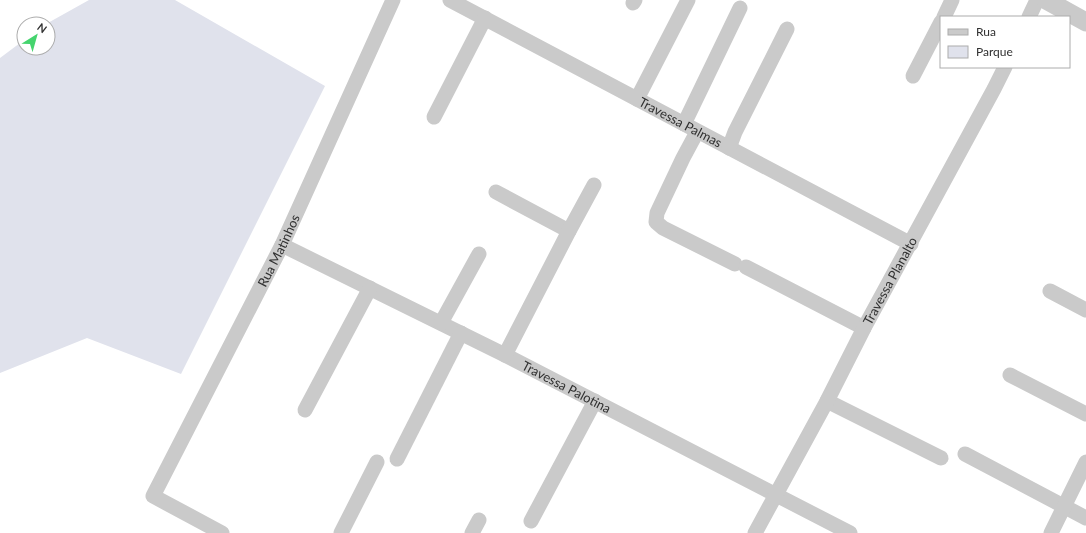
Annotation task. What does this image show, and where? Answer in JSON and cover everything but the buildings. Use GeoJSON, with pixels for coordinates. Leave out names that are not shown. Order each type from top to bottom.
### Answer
{"type":"FeatureCollection","features":[{"type":"Feature","properties":{"kind":"street","name":"Travessa Palmas"},"geometry":{"type":"LineString","coordinates":[[450,0],[910,244]]}},
{"type":"Feature","properties":{"kind":"street"},"geometry":{"type":"LineString","coordinates":[[637,99],[688,0]]}},
{"type":"Feature","properties":{"kind":"street"},"geometry":{"type":"LineString","coordinates":[[944,16],[952,0]]}},
{"type":"Feature","properties":{"kind":"street"},"geometry":{"type":"LineString","coordinates":[[1029,16],[1037,0]]}},
{"type":"Feature","properties":{"kind":"street"},"geometry":{"type":"LineString","coordinates":[[1046,0],[1086,22]]}},
{"type":"Feature","properties":{"kind":"street","name":"Rua Matinhos"},"geometry":{"type":"LineString","coordinates":[[222,533],[153,496],[282,245],[390,1]]}},
{"type":"Feature","properties":{"kind":"street"},"geometry":{"type":"LineString","coordinates":[[684,124],[740,8]]}},
{"type":"Feature","properties":{"kind":"street"},"geometry":{"type":"LineString","coordinates":[[434,117],[485,18]]}},
{"type":"Feature","properties":{"kind":"street"},"geometry":{"type":"LineString","coordinates":[[913,76],[940,24]]}},
{"type":"Feature","properties":{"kind":"street"},"geometry":{"type":"LineString","coordinates":[[729,148],[735,132],[787,29]]}},
{"type":"Feature","properties":{"kind":"street","name":"Travessa Planalto"},"geometry":{"type":"LineString","coordinates":[[754,533],[827,401],[864,328],[1004,68]]}},
{"type":"Feature","properties":{"kind":"street"},"geometry":{"type":"LineString","coordinates":[[697,132],[657,213],[656,222],[663,228],[864,328]]}},
{"type":"Feature","properties":{"kind":"street"},"geometry":{"type":"LineString","coordinates":[[505,355],[594,185]]}},
{"type":"Feature","properties":{"kind":"street"},"geometry":{"type":"LineString","coordinates":[[496,192],[569,231]]}},
{"type":"Feature","properties":{"kind":"street","name":"Travessa Palotina"},"geometry":{"type":"LineString","coordinates":[[282,245],[505,355],[850,533]]}},
{"type":"Feature","properties":{"kind":"street"},"geometry":{"type":"LineString","coordinates":[[441,323],[479,254]]}},
{"type":"Feature","properties":{"kind":"street"},"geometry":{"type":"LineString","coordinates":[[305,410],[370,288]]}},
{"type":"Feature","properties":{"kind":"street"},"geometry":{"type":"LineString","coordinates":[[1050,291],[1086,310]]}},
{"type":"Feature","properties":{"kind":"street"},"geometry":{"type":"LineString","coordinates":[[397,459],[461,333]]}},
{"type":"Feature","properties":{"kind":"street"},"geometry":{"type":"LineString","coordinates":[[1010,375],[1086,414]]}},
{"type":"Feature","properties":{"kind":"street"},"geometry":{"type":"LineString","coordinates":[[531,521],[595,401]]}},
{"type":"Feature","properties":{"kind":"street"},"geometry":{"type":"LineString","coordinates":[[827,401],[942,458]]}},
{"type":"Feature","properties":{"kind":"street"},"geometry":{"type":"LineString","coordinates":[[964,454],[1086,518]]}},
{"type":"Feature","properties":{"kind":"street"},"geometry":{"type":"LineString","coordinates":[[341,533],[378,462]]}},
{"type":"Feature","properties":{"kind":"street"},"geometry":{"type":"LineString","coordinates":[[1051,533],[1086,462]]}},
{"type":"Feature","properties":{"kind":"green space"},"geometry":{"type":"Polygon","coordinates":[[[89,0],[175,0],[325,86],[181,374],[87,338],[0,373],[0,58],[16,46],[16,56],[56,56],[56,18],[89,0]]]}}]}
